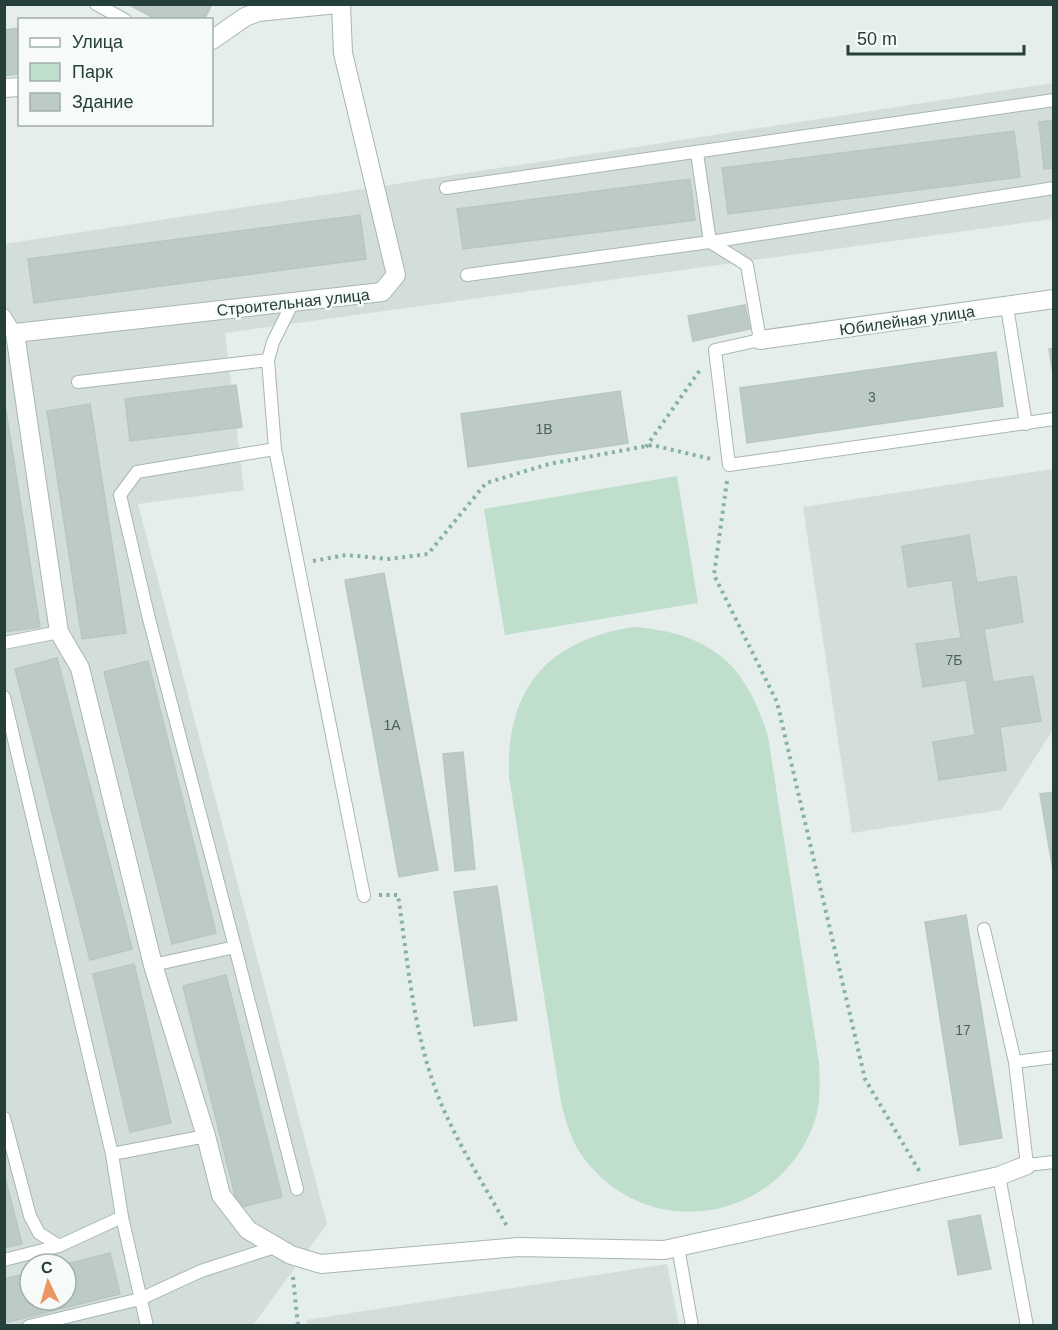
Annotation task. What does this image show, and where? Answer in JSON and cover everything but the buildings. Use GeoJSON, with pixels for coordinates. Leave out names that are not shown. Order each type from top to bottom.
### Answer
{"type":"FeatureCollection","features":[{"type":"Feature","properties":{"kind":"street"},"geometry":{"type":"LineString","coordinates":[[213,39],[245,17],[276,7],[339,4]]}},
{"type":"Feature","properties":{"kind":"street","name":"Строительная улица"},"geometry":{"type":"LineString","coordinates":[[15,333],[382,292],[396,275],[344,53],[339,4]]}},
{"type":"Feature","properties":{"kind":"street","name":"Юбилейная улица"},"geometry":{"type":"LineString","coordinates":[[760,340],[1053,299]]}},
{"type":"Feature","properties":{"kind":"street"},"geometry":{"type":"LineString","coordinates":[[15,333],[59,632],[80,668],[153,965],[206,1136],[221,1195],[248,1230],[283,1251],[321,1264],[518,1247],[664,1250],[999,1176],[1027,1165]]}},
{"type":"Feature","properties":{"kind":"lane"},"geometry":{"type":"LineString","coordinates":[[96,4],[121,18]]}},
{"type":"Feature","properties":{"kind":"lane"},"geometry":{"type":"LineString","coordinates":[[446,188],[1053,100]]}},
{"type":"Feature","properties":{"kind":"lane"},"geometry":{"type":"LineString","coordinates":[[697,153],[710,242],[747,265],[760,340],[715,350],[729,465],[1026,424],[1053,418]]}},
{"type":"Feature","properties":{"kind":"lane"},"geometry":{"type":"LineString","coordinates":[[467,274],[710,242],[1053,188]]}},
{"type":"Feature","properties":{"kind":"lane"},"geometry":{"type":"LineString","coordinates":[[293,302],[273,342],[268,360],[275,449],[364,896]]}},
{"type":"Feature","properties":{"kind":"lane"},"geometry":{"type":"LineString","coordinates":[[1007,307],[1026,424]]}},
{"type":"Feature","properties":{"kind":"lane"},"geometry":{"type":"LineString","coordinates":[[4,315],[15,333]]}},
{"type":"Feature","properties":{"kind":"lane"},"geometry":{"type":"LineString","coordinates":[[78,382],[268,360]]}},
{"type":"Feature","properties":{"kind":"lane"},"geometry":{"type":"LineString","coordinates":[[275,449],[137,472],[120,495],[148,619],[297,1189]]}},
{"type":"Feature","properties":{"kind":"lane"},"geometry":{"type":"LineString","coordinates":[[4,643],[59,632]]}},
{"type":"Feature","properties":{"kind":"lane"},"geometry":{"type":"LineString","coordinates":[[4,697],[112,1154],[122,1218],[147,1326]]}},
{"type":"Feature","properties":{"kind":"lane"},"geometry":{"type":"LineString","coordinates":[[984,929],[1015,1062],[1027,1165],[1053,1162]]}},
{"type":"Feature","properties":{"kind":"lane"},"geometry":{"type":"LineString","coordinates":[[153,965],[235,946]]}},
{"type":"Feature","properties":{"kind":"lane"},"geometry":{"type":"LineString","coordinates":[[1015,1062],[1053,1057]]}},
{"type":"Feature","properties":{"kind":"lane"},"geometry":{"type":"LineString","coordinates":[[4,1118],[30,1216],[39,1233],[59,1246]]}},
{"type":"Feature","properties":{"kind":"lane"},"geometry":{"type":"LineString","coordinates":[[112,1154],[206,1136]]}},
{"type":"Feature","properties":{"kind":"lane"},"geometry":{"type":"LineString","coordinates":[[999,1176],[1027,1326]]}},
{"type":"Feature","properties":{"kind":"lane"},"geometry":{"type":"LineString","coordinates":[[4,1260],[59,1246],[122,1218]]}},
{"type":"Feature","properties":{"kind":"lane"},"geometry":{"type":"LineString","coordinates":[[678,1247],[692,1326]]}},
{"type":"Feature","properties":{"kind":"lane"},"geometry":{"type":"LineString","coordinates":[[29,1326],[140,1299],[201,1271],[283,1251]]}},
{"type":"Feature","properties":{"kind":"path"},"geometry":{"type":"LineString","coordinates":[[646,447],[715,350]]}},
{"type":"Feature","properties":{"kind":"path"},"geometry":{"type":"LineString","coordinates":[[297,563],[346,555],[389,559],[428,554],[486,483],[549,464],[652,445],[703,456],[729,465],[714,575],[777,702],[865,1079],[930,1190]]}},
{"type":"Feature","properties":{"kind":"path"},"geometry":{"type":"LineString","coordinates":[[364,896],[398,895],[421,1039],[431,1077],[446,1114],[518,1247]]}},
{"type":"Feature","properties":{"kind":"path"},"geometry":{"type":"LineString","coordinates":[[283,1251],[298,1326]]}},
{"type":"Feature","properties":{"kind":"shaded area"},"geometry":{"type":"Polygon","coordinates":[[[1053,83],[1053,219],[225,333],[244,490],[138,504],[327,1224],[253,1325],[5,1325],[4,244],[1053,83]]]}},
{"type":"Feature","properties":{"kind":"shaded area"},"geometry":{"type":"Polygon","coordinates":[[[1053,469],[1053,730],[1001,810],[852,833],[803,507],[1053,469]]]}},
{"type":"Feature","properties":{"kind":"shaded area"},"geometry":{"type":"Polygon","coordinates":[[[667,1264],[679,1325],[307,1326],[306,1320],[667,1264]]]}},
{"type":"Feature","properties":{"kind":"green space"},"geometry":{"type":"Polygon","coordinates":[[[677,476],[698,603],[505,635],[484,509],[677,476]]]}},
{"type":"Feature","properties":{"kind":"green space"},"geometry":{"type":"Polygon","coordinates":[[[634,627],[661,630],[684,636],[722,657],[749,690],[759,712],[768,737],[819,1063],[816,1118],[795,1159],[770,1184],[741,1201],[709,1210],[676,1211],[643,1203],[613,1187],[586,1161],[573,1140],[561,1102],[509,777],[510,746],[515,718],[524,694],[538,674],[555,657],[577,644],[604,634],[634,627]]]}}]}
